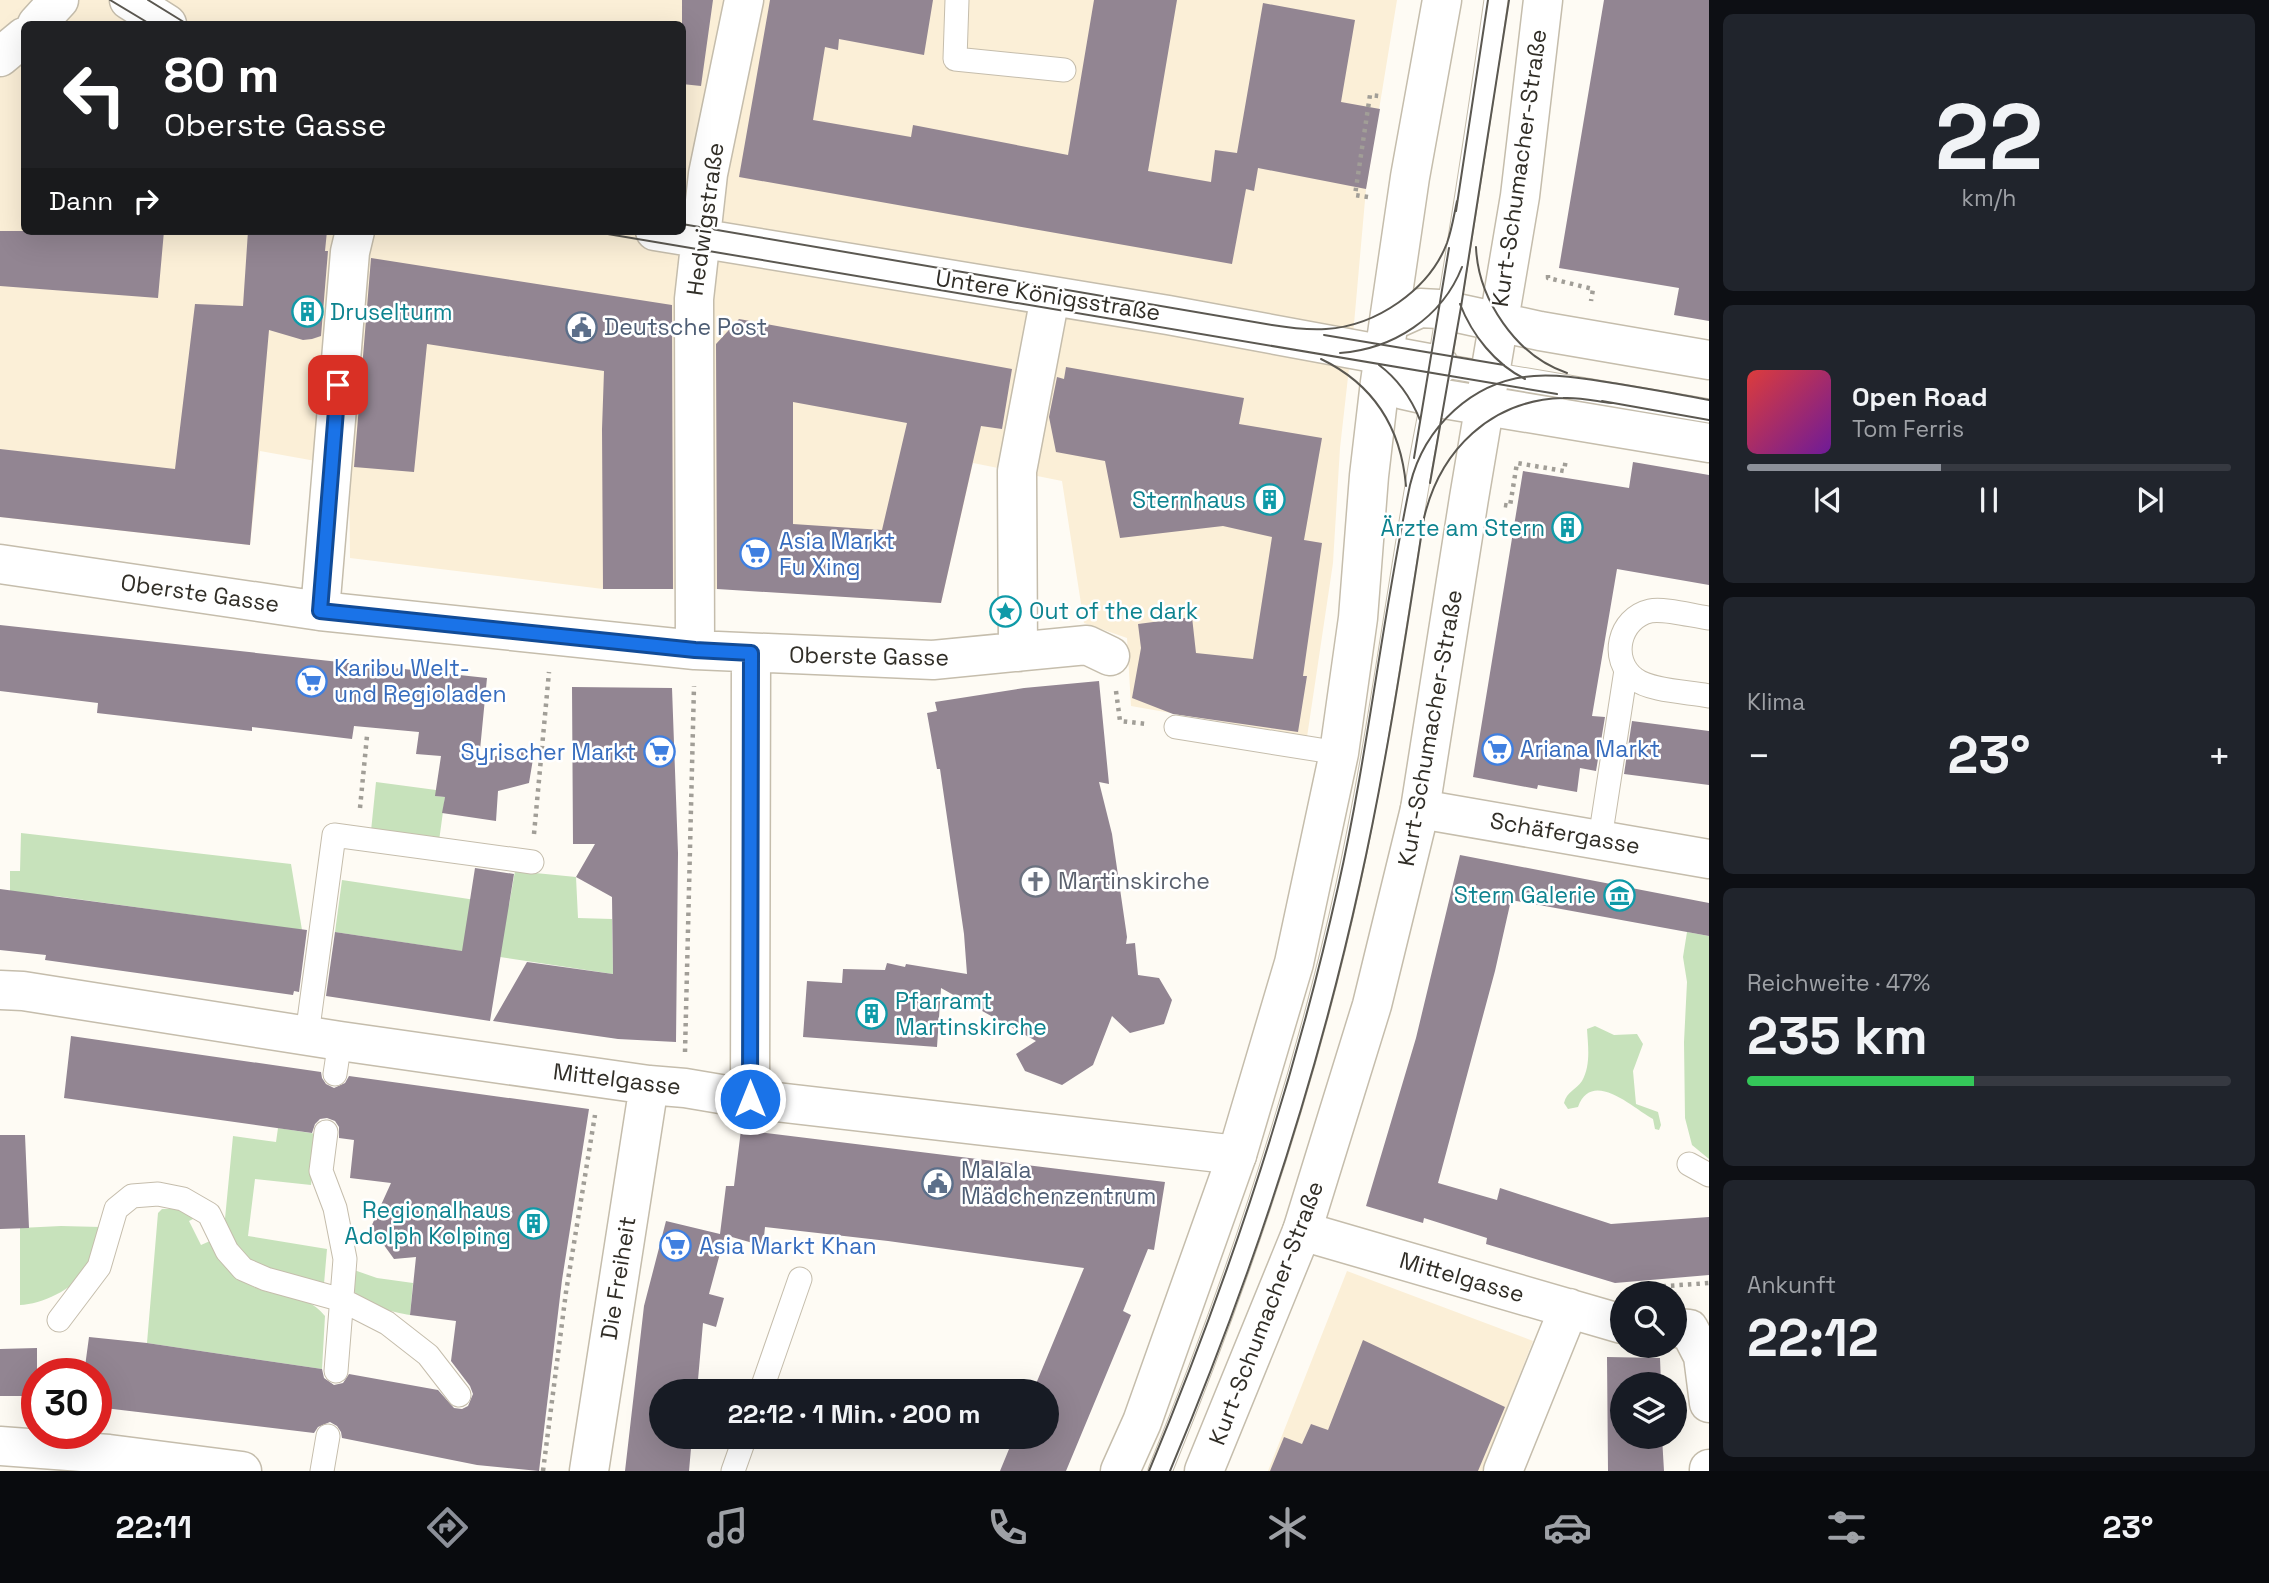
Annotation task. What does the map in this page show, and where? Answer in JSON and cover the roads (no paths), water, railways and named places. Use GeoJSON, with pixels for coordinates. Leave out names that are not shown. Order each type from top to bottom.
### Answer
{"type":"FeatureCollection","features":[{"type":"Feature","properties":{"kind":"street"},"geometry":{"type":"LineString","coordinates":[[40,21],[58,0]]}},
{"type":"Feature","properties":{"kind":"street"},"geometry":{"type":"LineString","coordinates":[[128,0],[162,21]]}},
{"type":"Feature","properties":{"kind":"street","name":"Hedwigstraße"},"geometry":{"type":"LineString","coordinates":[[695,650],[694,299],[708,174],[744,0]]}},
{"type":"Feature","properties":{"kind":"street"},"geometry":{"type":"LineString","coordinates":[[1120,1471],[1142,1422],[1237,1155],[1294,963],[1339,753],[1358,618],[1369,476],[1385,354],[1410,177],[1442,0]]}},
{"type":"Feature","properties":{"kind":"street","name":"Kurt-Schumacher-Straße"},"geometry":{"type":"LineString","coordinates":[[1204,1471],[1302,1231],[1372,1005],[1420,809],[1520,196],[1543,0]]}},
{"type":"Feature","properties":{"kind":"street"},"geometry":{"type":"LineString","coordinates":[[0,57],[21,40]]}},
{"type":"Feature","properties":{"kind":"street"},"geometry":{"type":"LineString","coordinates":[[320,611],[338,385],[350,253],[354,235]]}},
{"type":"Feature","properties":{"kind":"street","name":"Untere Königsstraße"},"geometry":{"type":"LineString","coordinates":[[678,235],[1385,354],[1436,381],[1487,389]]}},
{"type":"Feature","properties":{"kind":"street"},"geometry":{"type":"LineString","coordinates":[[1018,652],[1017,471],[1050,297]]}},
{"type":"Feature","properties":{"kind":"street"},"geometry":{"type":"LineString","coordinates":[[1385,354],[1420,307],[1709,360]]}},
{"type":"Feature","properties":{"kind":"street"},"geometry":{"type":"LineString","coordinates":[[1487,389],[1709,443]]}},
{"type":"Feature","properties":{"kind":"street","name":"Oberste Gasse"},"geometry":{"type":"LineString","coordinates":[[0,564],[320,611],[695,650],[933,660],[1087,645],[1110,656]]}},
{"type":"Feature","properties":{"kind":"street"},"geometry":{"type":"LineString","coordinates":[[750,1099],[751,653]]}},
{"type":"Feature","properties":{"kind":"street","name":"Schäfergasse"},"geometry":{"type":"LineString","coordinates":[[1420,809],[1709,859]]}},
{"type":"Feature","properties":{"kind":"street","name":"Mittelgasse"},"geometry":{"type":"LineString","coordinates":[[0,990],[23,991],[327,1050],[667,1086],[750,1099],[1237,1155]]}},
{"type":"Feature","properties":{"kind":"street","name":"Die Freiheit"},"geometry":{"type":"LineString","coordinates":[[589,1471],[667,1086]]}},
{"type":"Feature","properties":{"kind":"street","name":"Mittelgasse"},"geometry":{"type":"LineString","coordinates":[[1302,1231],[1610,1320]]}},
{"type":"Feature","properties":{"kind":"street"},"geometry":{"type":"LineString","coordinates":[[1503,1471],[1569,1308]]}},
{"type":"Feature","properties":{"kind":"street"},"geometry":{"type":"LineString","coordinates":[[1687,1335],[1703,1356],[1709,1403]]}},
{"type":"Feature","properties":{"kind":"street"},"geometry":{"type":"LineString","coordinates":[[0,1446],[109,1454],[242,1471]]}},
{"type":"Feature","properties":{"kind":"lane"},"geometry":{"type":"LineString","coordinates":[[957,0],[955,59],[1064,70]]}},
{"type":"Feature","properties":{"kind":"lane"},"geometry":{"type":"LineString","coordinates":[[1160,1471],[1232,1286],[1295,1090],[1345,899],[1381,711],[1425,434],[1466,201],[1496,0]]}},
{"type":"Feature","properties":{"kind":"lane"},"geometry":{"type":"LineString","coordinates":[[1487,389],[1709,411]]}},
{"type":"Feature","properties":{"kind":"lane"},"geometry":{"type":"LineString","coordinates":[[1709,618],[1653,610],[1640,614],[1630,622],[1619,645],[1626,670],[1635,680],[1647,685],[1709,695]]}},
{"type":"Feature","properties":{"kind":"lane"},"geometry":{"type":"LineString","coordinates":[[1358,618],[1381,711]]}},
{"type":"Feature","properties":{"kind":"lane"},"geometry":{"type":"LineString","coordinates":[[1600,839],[1626,670]]}},
{"type":"Feature","properties":{"kind":"lane"},"geometry":{"type":"LineString","coordinates":[[1176,727],[1339,753]]}},
{"type":"Feature","properties":{"kind":"lane"},"geometry":{"type":"LineString","coordinates":[[327,1050],[334,835],[532,862]]}},
{"type":"Feature","properties":{"kind":"lane"},"geometry":{"type":"LineString","coordinates":[[326,1132],[321,1171],[335,1208],[345,1259],[336,1371]]}},
{"type":"Feature","properties":{"kind":"lane"},"geometry":{"type":"LineString","coordinates":[[59,1320],[99,1267],[116,1209],[131,1196],[158,1194],[183,1199],[209,1214],[227,1251],[243,1269],[266,1279],[342,1300],[387,1322],[428,1355],[459,1395]]}},
{"type":"Feature","properties":{"kind":"lane"},"geometry":{"type":"LineString","coordinates":[[765,1379],[800,1279]]}},
{"type":"Feature","properties":{"kind":"lane"},"geometry":{"type":"LineString","coordinates":[[322,1471],[328,1436]]}},
{"type":"Feature","properties":{"kind":"lane"},"geometry":{"type":"LineString","coordinates":[[733,1471],[741,1449]]}},
{"type":"Feature","properties":{"kind":"tram line"},"geometry":{"type":"LineString","coordinates":[[110,0],[145,21]]}},
{"type":"Feature","properties":{"kind":"tram line"},"geometry":{"type":"LineString","coordinates":[[148,0],[182,21]]}},
{"type":"Feature","properties":{"kind":"tram line"},"geometry":{"type":"LineString","coordinates":[[1456,211],[1488,0]]}},
{"type":"Feature","properties":{"kind":"tram line"},"geometry":{"type":"LineString","coordinates":[[1430,483],[1461,307],[1509,0]]}},
{"type":"Feature","properties":{"kind":"tram line"},"geometry":{"type":"LineString","coordinates":[[686,225],[1272,325],[1319,329],[1363,321],[1382,313],[1414,290],[1439,260],[1452,227],[1457,201]]}},
{"type":"Feature","properties":{"kind":"tram line"},"geometry":{"type":"LineString","coordinates":[[614,235],[1557,394]]}},
{"type":"Feature","properties":{"kind":"tram line"},"geometry":{"type":"LineString","coordinates":[[1476,247],[1484,286],[1503,323],[1532,353],[1567,373]]}},
{"type":"Feature","properties":{"kind":"tram line"},"geometry":{"type":"LineString","coordinates":[[1414,458],[1449,248]]}},
{"type":"Feature","properties":{"kind":"tram line"},"geometry":{"type":"LineString","coordinates":[[1340,353],[1379,345],[1413,328],[1429,316],[1442,301],[1462,267]]}},
{"type":"Feature","properties":{"kind":"tram line"},"geometry":{"type":"LineString","coordinates":[[1460,304],[1471,327],[1486,348],[1514,373],[1525,379]]}},
{"type":"Feature","properties":{"kind":"tram line"},"geometry":{"type":"LineString","coordinates":[[1324,335],[1504,365]]}},
{"type":"Feature","properties":{"kind":"tram line"},"geometry":{"type":"LineString","coordinates":[[1321,359],[1356,382],[1382,410],[1398,445],[1406,486]]}},
{"type":"Feature","properties":{"kind":"tram line"},"geometry":{"type":"LineString","coordinates":[[1379,365],[1403,390],[1420,420]]}},
{"type":"Feature","properties":{"kind":"tram line"},"geometry":{"type":"LineString","coordinates":[[1149,1471],[1232,1256],[1301,1036],[1349,837],[1410,485],[1427,444],[1454,410],[1472,397],[1512,379],[1534,376],[1566,377],[1709,400]]}},
{"type":"Feature","properties":{"kind":"tram line"},"geometry":{"type":"LineString","coordinates":[[1170,1471],[1254,1254],[1323,1033],[1370,838],[1424,518],[1432,493],[1442,471],[1472,433],[1513,408],[1537,401],[1563,398],[1611,403]]}},
{"type":"Feature","properties":{"kind":"tram line"},"geometry":{"type":"LineString","coordinates":[[1602,401],[1709,420]]}},
{"type":"Feature","properties":{"kind":"place","name":"Druselturm"},"geometry":{"type":"Point","coordinates":[307,312]}},
{"type":"Feature","properties":{"kind":"place","name":"Deutsche Post"},"geometry":{"type":"Point","coordinates":[581,327]}},
{"type":"Feature","properties":{"kind":"place","name":"Sternhaus"},"geometry":{"type":"Point","coordinates":[1269,500]}},
{"type":"Feature","properties":{"kind":"place","name":"Ärzte am Stern"},"geometry":{"type":"Point","coordinates":[1568,528]}},
{"type":"Feature","properties":{"kind":"place","name":"Asia Markt Fu Xing"},"geometry":{"type":"Point","coordinates":[756,554]}},
{"type":"Feature","properties":{"kind":"place","name":"Out of the dark"},"geometry":{"type":"Point","coordinates":[1006,611]}},
{"type":"Feature","properties":{"kind":"place","name":"Karibu Welt- und Regioladen"},"geometry":{"type":"Point","coordinates":[311,681]}},
{"type":"Feature","properties":{"kind":"place","name":"Ariana Markt"},"geometry":{"type":"Point","coordinates":[1497,749]}},
{"type":"Feature","properties":{"kind":"place","name":"Syrischer Markt"},"geometry":{"type":"Point","coordinates":[659,752]}},
{"type":"Feature","properties":{"kind":"place","name":"Martinskirche"},"geometry":{"type":"Point","coordinates":[1035,881]}},
{"type":"Feature","properties":{"kind":"place","name":"Stern Galerie"},"geometry":{"type":"Point","coordinates":[1619,895]}},
{"type":"Feature","properties":{"kind":"place","name":"Pfarramt Martinskirche"},"geometry":{"type":"Point","coordinates":[872,1014]}},
{"type":"Feature","properties":{"kind":"place","name":"Malala Mädchenzentrum"},"geometry":{"type":"Point","coordinates":[938,1183]}},
{"type":"Feature","properties":{"kind":"place","name":"Regionalhaus Adolph Kolping"},"geometry":{"type":"Point","coordinates":[534,1223]}},
{"type":"Feature","properties":{"kind":"place","name":"Asia Markt Khan"},"geometry":{"type":"Point","coordinates":[676,1246]}}]}
